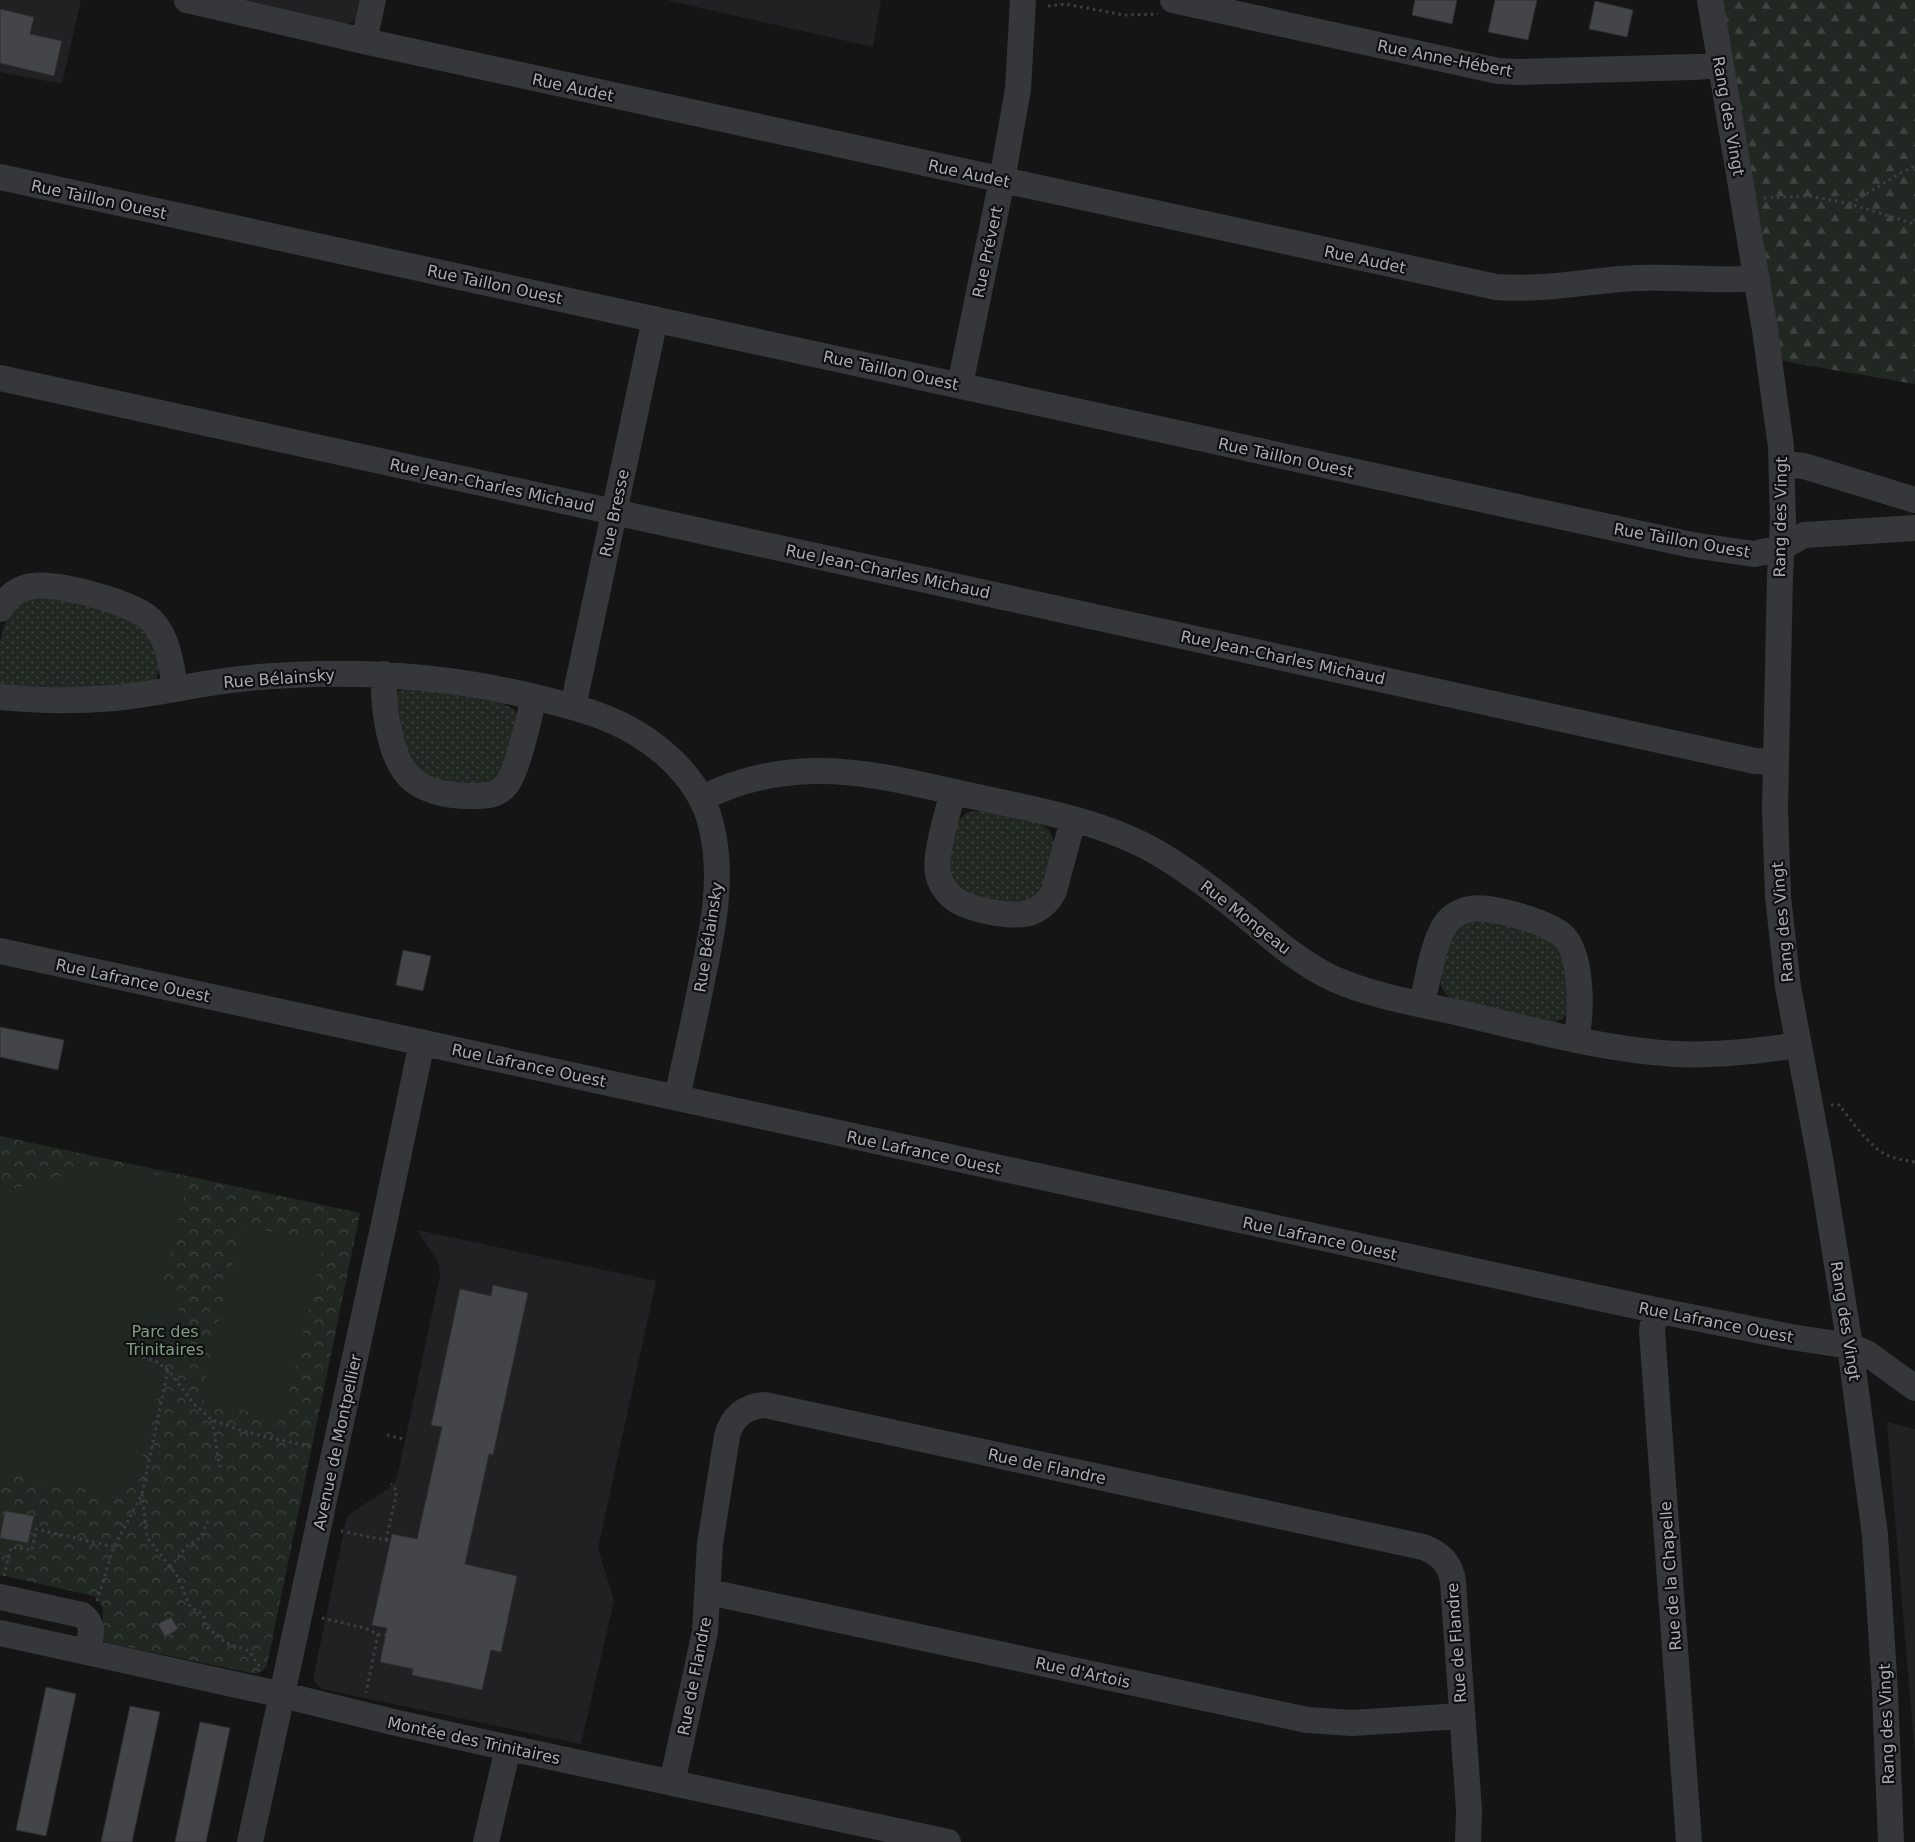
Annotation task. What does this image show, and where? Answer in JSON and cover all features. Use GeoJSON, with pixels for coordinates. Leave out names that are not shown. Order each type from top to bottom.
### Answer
{"type":"FeatureCollection","features":[{"type":"Feature","properties":{"kind":"street","name":"Rue Audet"},"geometry":{"type":"LineString","coordinates":[[186,0],[364,41],[1496,287],[1538,288],[1637,278],[1732,280],[1757,278]]}},
{"type":"Feature","properties":{"kind":"street"},"geometry":{"type":"LineString","coordinates":[[364,41],[373,0]]}},
{"type":"Feature","properties":{"kind":"street","name":"Rue Prévert"},"geometry":{"type":"LineString","coordinates":[[960,385],[1002,180],[1020,77],[1023,0]]}},
{"type":"Feature","properties":{"kind":"street","name":"Rue Anne-Hébert"},"geometry":{"type":"LineString","coordinates":[[1174,0],[1498,72],[1694,68],[1721,65]]}},
{"type":"Feature","properties":{"kind":"street","name":"Rang des Vingt"},"geometry":{"type":"LineString","coordinates":[[1710,0],[1757,278],[1783,464],[1776,762],[1776,854],[1779,916],[1784,962],[1850,1346],[1875,1535],[1881,1600],[1891,1842]]}},
{"type":"Feature","properties":{"kind":"street","name":"Rue Taillon Ouest"},"geometry":{"type":"LineString","coordinates":[[0,177],[1692,545],[1754,554],[1782,548],[1804,535],[1915,528]]}},
{"type":"Feature","properties":{"kind":"street","name":"Rue Bresse"},"geometry":{"type":"LineString","coordinates":[[574,707],[655,319]]}},
{"type":"Feature","properties":{"kind":"street","name":"Rue Jean-Charles Michaud"},"geometry":{"type":"LineString","coordinates":[[0,378],[1755,761],[1776,762]]}},
{"type":"Feature","properties":{"kind":"street"},"geometry":{"type":"LineString","coordinates":[[1783,464],[1804,466],[1915,500]]}},
{"type":"Feature","properties":{"kind":"street"},"geometry":{"type":"LineString","coordinates":[[0,609],[14,592],[40,585],[98,596],[136,609],[146,615],[159,630],[172,668],[175,689]]}},
{"type":"Feature","properties":{"kind":"street","name":"Rue Bélainsky"},"geometry":{"type":"LineString","coordinates":[[0,697],[29,700],[87,700],[133,696],[232,680],[292,674],[384,674],[454,681],[534,697],[574,707],[615,722],[650,743],[677,766],[701,799],[713,830],[717,891],[709,948],[677,1098]]}},
{"type":"Feature","properties":{"kind":"street"},"geometry":{"type":"LineString","coordinates":[[384,674],[384,693],[388,724],[394,748],[402,767],[420,785],[432,790],[455,795],[487,796],[498,792],[506,785],[517,760],[534,697]]}},
{"type":"Feature","properties":{"kind":"street","name":"Rue Mongeau"},"geometry":{"type":"LineString","coordinates":[[701,799],[720,788],[768,774],[816,771],[842,771],[878,776],[953,792],[1072,820],[1123,836],[1172,862],[1210,888],[1292,953],[1326,974],[1362,989],[1576,1039],[1647,1051],[1696,1055],[1742,1052],[1798,1045]]}},
{"type":"Feature","properties":{"kind":"street"},"geometry":{"type":"LineString","coordinates":[[953,792],[938,857],[938,875],[943,886],[951,896],[961,903],[985,910],[1002,914],[1022,914],[1034,912],[1048,901],[1054,892],[1072,820]]}},
{"type":"Feature","properties":{"kind":"street"},"geometry":{"type":"LineString","coordinates":[[1422,1004],[1432,961],[1444,926],[1453,916],[1464,910],[1476,908],[1490,909],[1541,923],[1558,932],[1565,939],[1575,963],[1580,996],[1580,1024],[1576,1039]]}},
{"type":"Feature","properties":{"kind":"street","name":"Rue Lafrance Ouest"},"geometry":{"type":"LineString","coordinates":[[0,951],[1655,1310],[1791,1337],[1850,1346],[1868,1354],[1915,1388]]}},
{"type":"Feature","properties":{"kind":"street","name":"Avenue de Montpellier"},"geometry":{"type":"LineString","coordinates":[[250,1842],[384,1227],[422,1042]]}},
{"type":"Feature","properties":{"kind":"street","name":"Rue de la Chapelle"},"geometry":{"type":"LineString","coordinates":[[1655,1310],[1652,1331],[1689,1842]]}},
{"type":"Feature","properties":{"kind":"street","name":"Rue de Flandre"},"geometry":{"type":"LineString","coordinates":[[672,1783],[702,1647],[710,1544],[728,1430],[734,1420],[748,1409],[759,1405],[771,1406],[1429,1549],[1444,1560],[1452,1576],[1469,1816],[1468,1842]]}},
{"type":"Feature","properties":{"kind":"street"},"geometry":{"type":"LineString","coordinates":[[2,1589],[26,1603],[82,1615],[88,1619],[91,1625],[87,1652]]}},
{"type":"Feature","properties":{"kind":"street","name":"Rue d'Artois"},"geometry":{"type":"LineString","coordinates":[[707,1594],[723,1595],[1307,1720],[1352,1723],[1461,1716]]}},
{"type":"Feature","properties":{"kind":"street"},"geometry":{"type":"LineString","coordinates":[[9,1635],[26,1603]]}},
{"type":"Feature","properties":{"kind":"street","name":"Montée des Trinitaires"},"geometry":{"type":"LineString","coordinates":[[9,1635],[283,1695],[508,1748],[948,1842]]}},
{"type":"Feature","properties":{"kind":"street"},"geometry":{"type":"LineString","coordinates":[[486,1842],[508,1748]]}},
{"type":"Feature","properties":{"kind":"path"},"geometry":{"type":"LineString","coordinates":[[1850,204],[1915,166]]}},
{"type":"Feature","properties":{"kind":"path"},"geometry":{"type":"LineString","coordinates":[[1744,202],[1764,198],[1809,196],[1850,204],[1915,224]]}},
{"type":"Feature","properties":{"kind":"path"},"geometry":{"type":"LineString","coordinates":[[1810,1109],[1839,1105],[1864,1135],[1883,1153],[1915,1162]]}},
{"type":"Feature","properties":{"kind":"path"},"geometry":{"type":"LineString","coordinates":[[143,1358],[157,1362],[168,1370],[194,1404],[212,1420],[265,1437],[335,1450]]}},
{"type":"Feature","properties":{"kind":"path"},"geometry":{"type":"LineString","coordinates":[[88,1619],[99,1597],[114,1547],[142,1494],[168,1370]]}},
{"type":"Feature","properties":{"kind":"path"},"geometry":{"type":"LineString","coordinates":[[212,1420],[220,1468]]}},
{"type":"Feature","properties":{"kind":"path"},"geometry":{"type":"LineString","coordinates":[[386,1435],[403,1439]]}},
{"type":"Feature","properties":{"kind":"path"},"geometry":{"type":"LineString","coordinates":[[341,1531],[388,1541],[397,1491],[391,1484]]}},
{"type":"Feature","properties":{"kind":"path"},"geometry":{"type":"LineString","coordinates":[[142,1494],[147,1537],[178,1577],[190,1608],[204,1615],[204,1625],[226,1643],[249,1651],[264,1673]]}},
{"type":"Feature","properties":{"kind":"path"},"geometry":{"type":"LineString","coordinates":[[170,1566],[187,1546],[200,1538],[208,1521]]}},
{"type":"Feature","properties":{"kind":"path"},"geometry":{"type":"LineString","coordinates":[[2,1589],[11,1546],[32,1550],[36,1529],[114,1547]]}},
{"type":"Feature","properties":{"kind":"path"},"geometry":{"type":"LineString","coordinates":[[322,1618],[386,1635]]}},
{"type":"Feature","properties":{"kind":"path"},"geometry":{"type":"LineString","coordinates":[[364,1700],[378,1634]]}},
{"type":"Feature","properties":{"kind":"shaded area"},"geometry":{"type":"Polygon","coordinates":[[[0,0],[81,0],[62,84],[0,72],[0,0]]]}},
{"type":"Feature","properties":{"kind":"shaded area"},"geometry":{"type":"Polygon","coordinates":[[[239,0],[362,0],[355,20],[345,25],[239,0]]]}},
{"type":"Feature","properties":{"kind":"shaded area"},"geometry":{"type":"Polygon","coordinates":[[[666,0],[881,0],[873,47],[666,0]]]}},
{"type":"Feature","properties":{"kind":"shaded area"},"geometry":{"type":"Polygon","coordinates":[[[417,1230],[656,1281],[598,1548],[614,1601],[581,1744],[323,1689],[313,1679],[346,1521],[354,1511],[391,1487],[396,1480],[399,1469],[440,1276],[438,1262],[417,1230]]]}},
{"type":"Feature","properties":{"kind":"shaded area"},"geometry":{"type":"Polygon","coordinates":[[[1887,1422],[1915,1429],[1915,1756],[1887,1422]]]}},
{"type":"Feature","properties":{"kind":"green space"},"geometry":{"type":"Polygon","coordinates":[[[1721,0],[1915,0],[1915,384],[1782,361],[1721,0]]]}},
{"type":"Feature","properties":{"kind":"green space"},"geometry":{"type":"Polygon","coordinates":[[[57,598],[129,617],[153,640],[159,669],[156,680],[152,683],[79,688],[0,685],[0,642],[10,612],[23,599],[57,598]]]}},
{"type":"Feature","properties":{"kind":"green space"},"geometry":{"type":"Polygon","coordinates":[[[403,688],[422,688],[501,703],[514,709],[517,714],[517,720],[497,780],[485,787],[431,779],[416,767],[401,735],[397,692],[403,688]]]}},
{"type":"Feature","properties":{"kind":"green space"},"geometry":{"type":"Polygon","coordinates":[[[980,811],[1038,823],[1048,829],[1053,838],[1054,845],[1041,892],[1022,905],[972,898],[952,883],[947,856],[956,826],[960,819],[968,812],[980,811]]]}},
{"type":"Feature","properties":{"kind":"green space"},"geometry":{"type":"Polygon","coordinates":[[[1467,920],[1495,921],[1553,941],[1565,967],[1568,1011],[1563,1019],[1554,1022],[1453,1000],[1446,994],[1440,979],[1451,933],[1467,920]]]}},
{"type":"Feature","properties":{"kind":"green space","name":"Parc des Trinitaires"},"geometry":{"type":"Polygon","coordinates":[[[0,1136],[360,1213],[267,1665],[264,1670],[256,1674],[98,1641],[103,1611],[99,1600],[94,1596],[0,1575],[0,1136]]]}},
{"type":"Feature","properties":{"kind":"green space"},"geometry":{"type":"Polygon","coordinates":[[[88,1171],[135,1171],[188,1180],[161,1290],[182,1296],[138,1475],[108,1494],[0,1472],[0,1193],[41,1180],[88,1171]]]}},
{"type":"Feature","properties":{"kind":"green space"},"geometry":{"type":"Polygon","coordinates":[[[242,1225],[324,1244],[283,1420],[200,1400],[242,1225]]]}},
{"type":"Feature","properties":{"kind":"building"},"geometry":{"type":"Polygon","coordinates":[[[1415,0],[1457,0],[1452,24],[1412,15],[1415,0]]]}},
{"type":"Feature","properties":{"kind":"building"},"geometry":{"type":"Polygon","coordinates":[[[1495,0],[1537,0],[1528,40],[1488,32],[1495,0]]]}},
{"type":"Feature","properties":{"kind":"building"},"geometry":{"type":"Polygon","coordinates":[[[1595,1],[1633,10],[1627,37],[1589,29],[1595,1]]]}},
{"type":"Feature","properties":{"kind":"building"},"geometry":{"type":"Polygon","coordinates":[[[0,9],[34,17],[30,34],[62,41],[54,76],[0,63],[0,9]]]}},
{"type":"Feature","properties":{"kind":"building"},"geometry":{"type":"Polygon","coordinates":[[[403,950],[431,956],[423,991],[396,985],[403,950]]]}},
{"type":"Feature","properties":{"kind":"building"},"geometry":{"type":"Polygon","coordinates":[[[0,1027],[64,1040],[58,1070],[0,1057],[0,1027]]]}},
{"type":"Feature","properties":{"kind":"building"},"geometry":{"type":"Polygon","coordinates":[[[493,1285],[528,1293],[493,1455],[489,1454],[465,1564],[517,1576],[501,1652],[491,1650],[482,1690],[412,1675],[413,1669],[380,1662],[387,1628],[372,1625],[392,1534],[417,1539],[442,1427],[431,1425],[460,1289],[491,1296],[493,1285]]]}},
{"type":"Feature","properties":{"kind":"building"},"geometry":{"type":"Polygon","coordinates":[[[5,1511],[34,1516],[28,1543],[0,1538],[5,1511]]]}},
{"type":"Feature","properties":{"kind":"building"},"geometry":{"type":"Polygon","coordinates":[[[171,1617],[178,1629],[165,1637],[158,1624],[171,1617]]]}},
{"type":"Feature","properties":{"kind":"building"},"geometry":{"type":"Polygon","coordinates":[[[46,1687],[76,1694],[46,1836],[16,1830],[46,1687]]]}},
{"type":"Feature","properties":{"kind":"building"},"geometry":{"type":"Polygon","coordinates":[[[130,1706],[160,1712],[132,1842],[101,1842],[130,1706]]]}},
{"type":"Feature","properties":{"kind":"building"},"geometry":{"type":"Polygon","coordinates":[[[200,1722],[230,1728],[206,1842],[175,1842],[200,1722]]]}}]}
